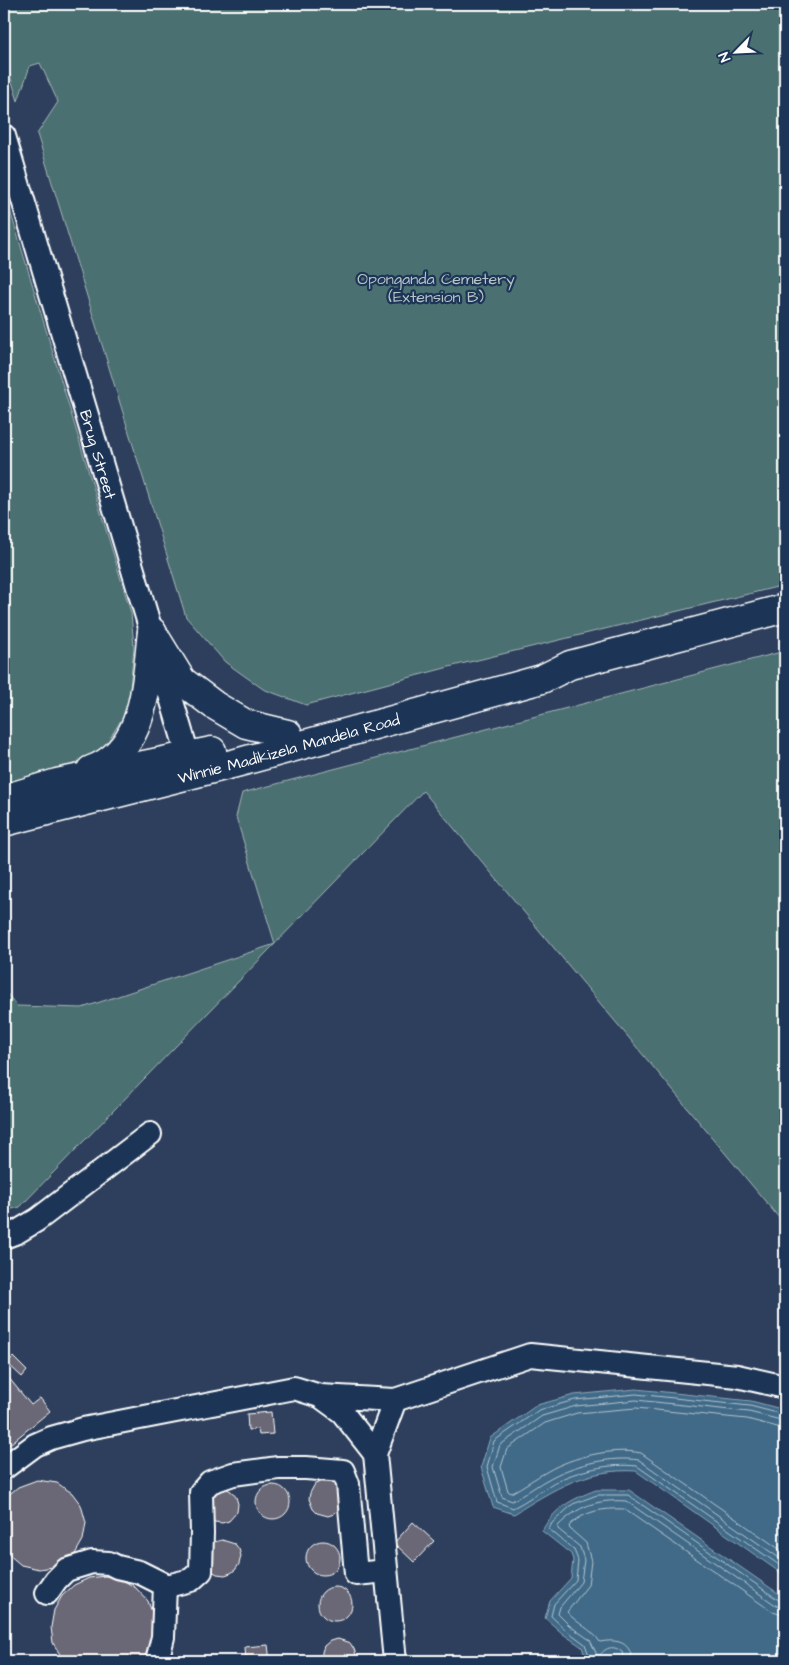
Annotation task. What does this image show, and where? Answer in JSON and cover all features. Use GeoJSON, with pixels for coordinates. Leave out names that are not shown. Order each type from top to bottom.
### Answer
{"type":"FeatureCollection","features":[{"type":"Feature","properties":{"kind":"main road","name":"Winnie Madikizela Mandela Road"},"geometry":{"type":"LineString","coordinates":[[4,799],[57,783],[191,765],[542,679],[570,665],[785,608]]}},
{"type":"Feature","properties":{"kind":"main road"},"geometry":{"type":"LineString","coordinates":[[152,632],[182,681],[214,706],[246,724],[288,734]]}},
{"type":"Feature","properties":{"kind":"main road"},"geometry":{"type":"LineString","coordinates":[[57,783],[104,765],[117,755],[130,737],[139,718],[145,689],[152,632]]}},
{"type":"Feature","properties":{"kind":"main road","name":"Winnie Madikizela Mandela Road"},"geometry":{"type":"LineString","coordinates":[[4,822],[288,734],[538,666],[570,665]]}},
{"type":"Feature","properties":{"kind":"street","name":"Brug Street"},"geometry":{"type":"LineString","coordinates":[[4,136],[191,765]]}},
{"type":"Feature","properties":{"kind":"street"},"geometry":{"type":"LineString","coordinates":[[4,1237],[17,1232],[37,1220],[150,1134]]}},
{"type":"Feature","properties":{"kind":"street"},"geometry":{"type":"LineString","coordinates":[[4,1468],[43,1441],[83,1429],[294,1388],[320,1396],[395,1400],[530,1355],[737,1376],[785,1387]]}},
{"type":"Feature","properties":{"kind":"street"},"geometry":{"type":"LineString","coordinates":[[320,1396],[342,1412],[375,1454]]}},
{"type":"Feature","properties":{"kind":"street"},"geometry":{"type":"LineString","coordinates":[[394,1661],[375,1454],[395,1400]]}},
{"type":"Feature","properties":{"kind":"street"},"geometry":{"type":"LineString","coordinates":[[47,1593],[66,1570],[92,1562],[109,1563],[117,1567],[139,1572],[167,1586],[191,1580],[200,1571],[202,1533],[201,1492],[210,1482],[232,1474],[278,1468],[306,1468],[343,1472],[348,1484],[356,1574],[386,1571]]}},
{"type":"Feature","properties":{"kind":"street"},"geometry":{"type":"LineString","coordinates":[[157,1661],[163,1637],[165,1585]]}},
{"type":"Feature","properties":{"kind":"green space","name":"Oponganda Cemetery (Extension B)"},"geometry":{"type":"Polygon","coordinates":[[[4,4],[785,4],[785,585],[449,667],[306,705],[263,689],[225,662],[186,617],[37,134],[58,102],[40,63],[30,66],[18,101],[4,56],[4,4]]]}},
{"type":"Feature","properties":{"kind":"green space"},"geometry":{"type":"Polygon","coordinates":[[[4,190],[131,613],[134,647],[128,709],[105,746],[82,762],[4,788],[4,190]]]}},
{"type":"Feature","properties":{"kind":"green space"},"geometry":{"type":"Polygon","coordinates":[[[785,651],[785,1225],[423,791],[275,944],[236,817],[242,793],[785,651]]]}},
{"type":"Feature","properties":{"kind":"green space"},"geometry":{"type":"Polygon","coordinates":[[[275,944],[20,1207],[4,1211],[4,990],[17,1006],[82,1008],[275,944]]]}},
{"type":"Feature","properties":{"kind":"water"},"geometry":{"type":"Polygon","coordinates":[[[636,1389],[751,1401],[785,1410],[785,1576],[636,1471],[618,1471],[586,1477],[543,1496],[514,1514],[493,1507],[481,1467],[490,1438],[537,1405],[574,1395],[636,1389]]]}},
{"type":"Feature","properties":{"kind":"water"},"geometry":{"type":"Polygon","coordinates":[[[596,1490],[629,1490],[785,1598],[785,1661],[621,1661],[611,1659],[607,1661],[587,1661],[582,1647],[545,1618],[550,1601],[571,1578],[573,1560],[571,1554],[542,1531],[552,1516],[564,1505],[596,1490]]]}},
{"type":"Feature","properties":{"kind":"building"},"geometry":{"type":"Polygon","coordinates":[[[13,1357],[27,1371],[22,1377],[7,1363],[13,1357]]]}},
{"type":"Feature","properties":{"kind":"building"},"geometry":{"type":"Polygon","coordinates":[[[8,1377],[31,1405],[40,1398],[50,1411],[4,1449],[4,1381],[8,1377]]]}},
{"type":"Feature","properties":{"kind":"building"},"geometry":{"type":"Polygon","coordinates":[[[271,1412],[273,1434],[259,1435],[258,1429],[248,1430],[247,1414],[271,1412]]]}},
{"type":"Feature","properties":{"kind":"building"},"geometry":{"type":"Polygon","coordinates":[[[37,1480],[57,1483],[72,1493],[81,1505],[86,1523],[83,1540],[75,1554],[58,1566],[39,1569],[21,1565],[4,1548],[4,1501],[18,1487],[37,1480]]]}},
{"type":"Feature","properties":{"kind":"building"},"geometry":{"type":"Polygon","coordinates":[[[326,1480],[337,1484],[342,1506],[334,1514],[328,1516],[317,1513],[309,1499],[315,1484],[326,1480]]]}},
{"type":"Feature","properties":{"kind":"building"},"geometry":{"type":"Polygon","coordinates":[[[273,1485],[280,1486],[285,1490],[289,1495],[289,1509],[285,1514],[280,1518],[273,1519],[266,1518],[261,1514],[257,1509],[256,1502],[257,1495],[261,1490],[266,1486],[273,1485]]]}},
{"type":"Feature","properties":{"kind":"building"},"geometry":{"type":"Polygon","coordinates":[[[226,1488],[236,1497],[238,1504],[237,1512],[229,1521],[215,1522],[210,1519],[212,1490],[226,1488]]]}},
{"type":"Feature","properties":{"kind":"building"},"geometry":{"type":"Polygon","coordinates":[[[413,1522],[434,1541],[414,1562],[394,1543],[413,1522]]]}},
{"type":"Feature","properties":{"kind":"building"},"geometry":{"type":"Polygon","coordinates":[[[222,1540],[235,1544],[241,1556],[236,1569],[225,1575],[212,1571],[208,1547],[214,1542],[222,1540]]]}},
{"type":"Feature","properties":{"kind":"building"},"geometry":{"type":"Polygon","coordinates":[[[323,1541],[330,1542],[335,1546],[339,1551],[339,1565],[335,1570],[330,1574],[323,1575],[316,1574],[311,1570],[307,1565],[306,1558],[307,1551],[311,1546],[316,1542],[323,1541]]]}},
{"type":"Feature","properties":{"kind":"building"},"geometry":{"type":"Polygon","coordinates":[[[105,1576],[121,1579],[136,1588],[148,1601],[154,1618],[149,1653],[143,1661],[64,1661],[53,1643],[51,1627],[54,1610],[62,1596],[74,1585],[89,1578],[105,1576]]]}},
{"type":"Feature","properties":{"kind":"building"},"geometry":{"type":"Polygon","coordinates":[[[335,1587],[342,1588],[347,1592],[351,1597],[351,1611],[347,1616],[342,1620],[335,1621],[328,1620],[323,1616],[319,1611],[318,1604],[319,1597],[323,1592],[328,1588],[335,1587]]]}},
{"type":"Feature","properties":{"kind":"building"},"geometry":{"type":"Polygon","coordinates":[[[4,1592],[8,1606],[4,1630],[4,1592]]]}},
{"type":"Feature","properties":{"kind":"building"},"geometry":{"type":"Polygon","coordinates":[[[338,1639],[350,1643],[356,1655],[355,1661],[322,1661],[324,1646],[330,1641],[338,1639]]]}},
{"type":"Feature","properties":{"kind":"building"},"geometry":{"type":"Polygon","coordinates":[[[268,1645],[270,1661],[246,1661],[245,1647],[268,1645]]]}}]}
